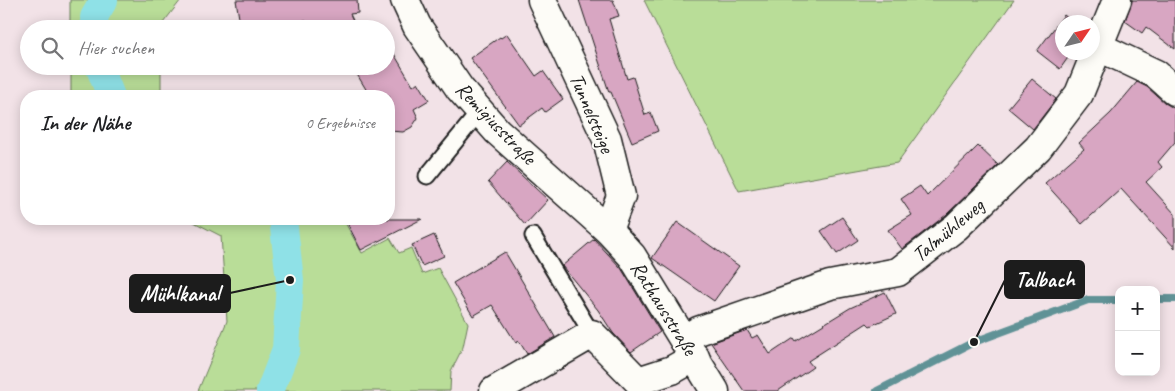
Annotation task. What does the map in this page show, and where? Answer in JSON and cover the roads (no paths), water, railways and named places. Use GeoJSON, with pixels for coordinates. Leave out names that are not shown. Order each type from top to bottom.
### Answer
{"type":"FeatureCollection","features":[{"type":"Feature","properties":{"kind":"street","name":"Remigiusstraße"},"geometry":{"type":"LineString","coordinates":[[405,0],[422,34],[460,89],[497,131],[608,230]]}},
{"type":"Feature","properties":{"kind":"street","name":"Tunnelsteige"},"geometry":{"type":"LineString","coordinates":[[542,0],[607,139],[621,196],[608,230]]}},
{"type":"Feature","properties":{"kind":"street","name":"Talmühleweg"},"geometry":{"type":"LineString","coordinates":[[1100,39],[1117,0]]}},
{"type":"Feature","properties":{"kind":"street"},"geometry":{"type":"LineString","coordinates":[[1100,47],[1156,74],[1175,91]]}},
{"type":"Feature","properties":{"kind":"street","name":"Talmühleweg"},"geometry":{"type":"LineString","coordinates":[[592,334],[638,381],[672,370],[689,348],[698,331],[830,285],[898,272],[956,227],[1038,148],[1078,94],[1091,60]]}},
{"type":"Feature","properties":{"kind":"street","name":"Rathausstraße"},"geometry":{"type":"LineString","coordinates":[[608,230],[632,256],[715,391]]}},
{"type":"Feature","properties":{"kind":"street"},"geometry":{"type":"LineString","coordinates":[[494,391],[592,334]]}},
{"type":"Feature","properties":{"kind":"lane"},"geometry":{"type":"LineString","coordinates":[[427,176],[480,111]]}},
{"type":"Feature","properties":{"kind":"lane"},"geometry":{"type":"LineString","coordinates":[[533,236],[592,334]]}},
{"type":"Feature","properties":{"kind":"waterway"},"geometry":{"type":"LineString","coordinates":[[94,20],[94,17],[104,0]]}},
{"type":"Feature","properties":{"kind":"waterway"},"geometry":{"type":"LineString","coordinates":[[103,75],[109,90]]}},
{"type":"Feature","properties":{"kind":"waterway"},"geometry":{"type":"LineString","coordinates":[[270,391],[286,349],[290,280],[284,225]]}},
{"type":"Feature","properties":{"kind":"waterway"},"geometry":{"type":"LineString","coordinates":[[1160,299],[1175,299]]}},
{"type":"Feature","properties":{"kind":"waterway"},"geometry":{"type":"LineString","coordinates":[[877,391],[974,342],[1088,300],[1115,300]]}},
{"type":"Feature","properties":{"kind":"place","name":"Mühlkanal"},"geometry":{"type":"Point","coordinates":[290,280]}},
{"type":"Feature","properties":{"kind":"place","name":"Talbach"},"geometry":{"type":"Point","coordinates":[974,342]}}]}
